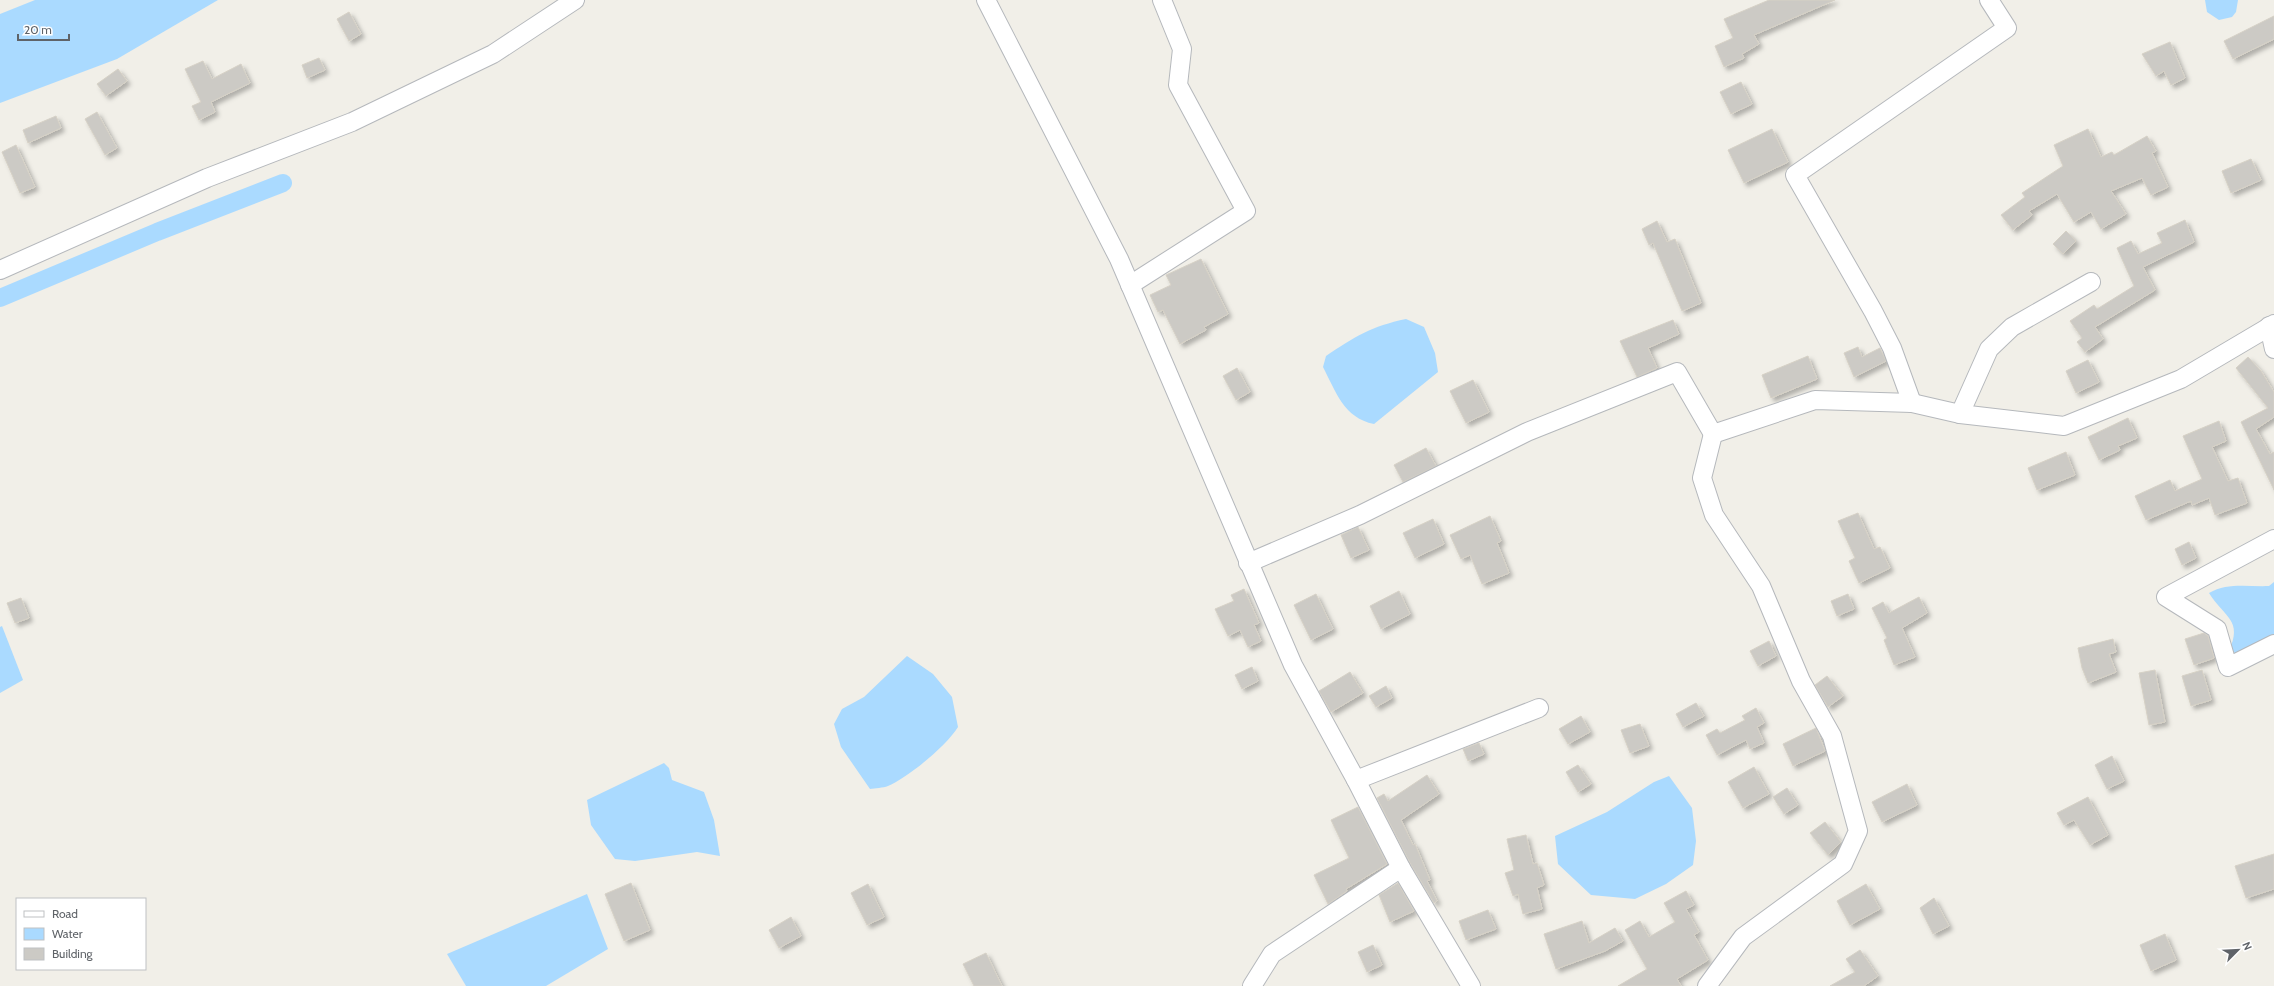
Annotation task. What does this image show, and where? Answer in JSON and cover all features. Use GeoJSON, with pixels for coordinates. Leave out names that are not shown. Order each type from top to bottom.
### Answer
{"type":"FeatureCollection","features":[{"type":"Feature","properties":{"kind":"street"},"geometry":{"type":"LineString","coordinates":[[0,270],[207,178],[352,122],[493,54],[575,0]]}},
{"type":"Feature","properties":{"kind":"street"},"geometry":{"type":"LineString","coordinates":[[986,0],[1119,259],[1293,665],[1356,780],[1400,868],[1471,986]]}},
{"type":"Feature","properties":{"kind":"street"},"geometry":{"type":"LineString","coordinates":[[1130,285],[1246,211],[1178,85],[1182,49],[1162,0]]}},
{"type":"Feature","properties":{"kind":"street"},"geometry":{"type":"LineString","coordinates":[[1912,402],[1892,348],[1873,311],[1795,175],[2007,28],[1989,0]]}},
{"type":"Feature","properties":{"kind":"street"},"geometry":{"type":"LineString","coordinates":[[1960,414],[1989,349],[2012,327],[2091,282]]}},
{"type":"Feature","properties":{"kind":"street"},"geometry":{"type":"LineString","coordinates":[[1713,434],[1815,400],[1912,402],[1960,414],[2064,426],[2181,379],[2272,325],[2274,349]]}},
{"type":"Feature","properties":{"kind":"street"},"geometry":{"type":"LineString","coordinates":[[1248,563],[1360,515],[1527,432],[1677,372],[1713,434],[1702,478],[1714,515],[1761,586],[1801,681],[1832,736],[1858,832],[1843,864],[1743,937],[1707,986]]}},
{"type":"Feature","properties":{"kind":"street"},"geometry":{"type":"LineString","coordinates":[[2274,539],[2166,597],[2217,629],[2228,667],[2274,644]]}},
{"type":"Feature","properties":{"kind":"street"},"geometry":{"type":"LineString","coordinates":[[1356,780],[1539,708]]}},
{"type":"Feature","properties":{"kind":"street"},"geometry":{"type":"LineString","coordinates":[[1252,986],[1272,954],[1400,868]]}},
{"type":"Feature","properties":{"kind":"water"},"geometry":{"type":"Polygon","coordinates":[[[35,0],[218,0],[117,59],[0,103],[0,14],[35,0]]]}},
{"type":"Feature","properties":{"kind":"water"},"geometry":{"type":"Polygon","coordinates":[[[2205,0],[2238,0],[2236,12],[2232,17],[2219,20],[2207,12],[2205,0]]]}},
{"type":"Feature","properties":{"kind":"water"},"geometry":{"type":"Polygon","coordinates":[[[1406,319],[1424,327],[1435,353],[1438,372],[1374,424],[1364,421],[1355,416],[1342,403],[1323,367],[1326,356],[1364,333],[1383,325],[1406,319]]]}},
{"type":"Feature","properties":{"kind":"water"},"geometry":{"type":"Polygon","coordinates":[[[2274,582],[2274,640],[2244,656],[2229,651],[2233,641],[2233,626],[2226,614],[2209,593],[2223,587],[2269,586],[2274,582]]]}},
{"type":"Feature","properties":{"kind":"water"},"geometry":{"type":"Polygon","coordinates":[[[2,626],[23,680],[0,693],[0,627],[2,626]]]}},
{"type":"Feature","properties":{"kind":"water"},"geometry":{"type":"Polygon","coordinates":[[[907,656],[933,674],[952,697],[958,727],[937,751],[906,776],[888,786],[870,789],[841,747],[834,724],[842,709],[864,697],[907,656]]]}},
{"type":"Feature","properties":{"kind":"water"},"geometry":{"type":"Polygon","coordinates":[[[664,763],[669,768],[672,780],[704,792],[714,820],[720,856],[697,852],[635,861],[615,859],[591,825],[587,800],[664,763]]]}},
{"type":"Feature","properties":{"kind":"water"},"geometry":{"type":"Polygon","coordinates":[[[1669,776],[1692,808],[1696,841],[1693,865],[1666,884],[1635,899],[1591,895],[1558,864],[1555,836],[1607,812],[1654,782],[1669,776]]]}},
{"type":"Feature","properties":{"kind":"water"},"geometry":{"type":"Polygon","coordinates":[[[587,894],[608,949],[546,986],[466,986],[447,954],[587,894]]]}},
{"type":"Feature","properties":{"kind":"building"},"geometry":{"type":"Polygon","coordinates":[[[1769,0],[1835,0],[1754,35],[1759,44],[1742,54],[1744,58],[1724,67],[1715,46],[1733,38],[1724,19],[1769,0]]]}},
{"type":"Feature","properties":{"kind":"building"},"geometry":{"type":"Polygon","coordinates":[[[349,12],[361,34],[349,41],[337,19],[349,12]]]}},
{"type":"Feature","properties":{"kind":"building"},"geometry":{"type":"Polygon","coordinates":[[[2274,16],[2274,39],[2233,59],[2224,41],[2274,16]]]}},
{"type":"Feature","properties":{"kind":"building"},"geometry":{"type":"Polygon","coordinates":[[[2170,42],[2185,78],[2171,85],[2164,71],[2156,76],[2142,54],[2170,42]]]}},
{"type":"Feature","properties":{"kind":"building"},"geometry":{"type":"Polygon","coordinates":[[[319,58],[325,70],[307,78],[302,65],[319,58]]]}},
{"type":"Feature","properties":{"kind":"building"},"geometry":{"type":"Polygon","coordinates":[[[203,61],[212,79],[241,64],[250,83],[211,102],[215,112],[199,120],[192,106],[201,102],[185,69],[203,61]]]}},
{"type":"Feature","properties":{"kind":"building"},"geometry":{"type":"Polygon","coordinates":[[[118,69],[127,81],[106,96],[97,84],[118,69]]]}},
{"type":"Feature","properties":{"kind":"building"},"geometry":{"type":"Polygon","coordinates":[[[1741,82],[1752,104],[1731,114],[1720,92],[1741,82]]]}},
{"type":"Feature","properties":{"kind":"building"},"geometry":{"type":"Polygon","coordinates":[[[97,112],[117,148],[105,155],[85,119],[97,112]]]}},
{"type":"Feature","properties":{"kind":"building"},"geometry":{"type":"Polygon","coordinates":[[[56,116],[61,128],[28,143],[23,130],[56,116]]]}},
{"type":"Feature","properties":{"kind":"building"},"geometry":{"type":"Polygon","coordinates":[[[1772,129],[1788,162],[1744,183],[1728,150],[1772,129]]]}},
{"type":"Feature","properties":{"kind":"building"},"geometry":{"type":"Polygon","coordinates":[[[2088,129],[2101,157],[2112,152],[2114,155],[2147,136],[2156,151],[2152,153],[2168,187],[2151,195],[2142,178],[2111,191],[2126,214],[2101,229],[2091,212],[2074,222],[2057,194],[2029,211],[2032,215],[2013,230],[2001,215],[2025,197],[2022,193],[2063,166],[2054,145],[2088,129]]]}},
{"type":"Feature","properties":{"kind":"building"},"geometry":{"type":"Polygon","coordinates":[[[16,145],[35,187],[20,193],[2,152],[16,145]]]}},
{"type":"Feature","properties":{"kind":"building"},"geometry":{"type":"Polygon","coordinates":[[[2251,159],[2261,180],[2231,193],[2222,171],[2251,159]]]}},
{"type":"Feature","properties":{"kind":"building"},"geometry":{"type":"Polygon","coordinates":[[[2185,220],[2194,242],[2143,267],[2155,290],[2095,327],[2103,339],[2085,352],[2077,342],[2082,338],[2070,321],[2094,305],[2097,309],[2134,286],[2117,248],[2131,241],[2138,254],[2162,243],[2157,233],[2185,220]]]}},
{"type":"Feature","properties":{"kind":"building"},"geometry":{"type":"Polygon","coordinates":[[[1657,221],[1667,242],[1675,239],[1701,303],[1682,311],[1653,243],[1649,245],[1642,229],[1657,221]]]}},
{"type":"Feature","properties":{"kind":"building"},"geometry":{"type":"Polygon","coordinates":[[[2066,231],[2076,241],[2063,254],[2053,244],[2066,231]]]}},
{"type":"Feature","properties":{"kind":"building"},"geometry":{"type":"Polygon","coordinates":[[[1201,259],[1228,314],[1204,327],[1206,330],[1180,344],[1163,310],[1158,312],[1150,295],[1171,285],[1166,275],[1201,259]]]}},
{"type":"Feature","properties":{"kind":"building"},"geometry":{"type":"Polygon","coordinates":[[[1673,320],[1679,334],[1648,348],[1657,368],[1637,377],[1620,341],[1673,320]]]}},
{"type":"Feature","properties":{"kind":"building"},"geometry":{"type":"Polygon","coordinates":[[[1858,347],[1862,357],[1880,348],[1886,361],[1854,377],[1844,353],[1858,347]]]}},
{"type":"Feature","properties":{"kind":"building"},"geometry":{"type":"Polygon","coordinates":[[[1808,356],[1817,379],[1771,398],[1762,375],[1808,356]]]}},
{"type":"Feature","properties":{"kind":"building"},"geometry":{"type":"Polygon","coordinates":[[[2248,357],[2261,371],[2274,392],[2274,417],[2256,429],[2270,454],[2274,452],[2274,490],[2241,422],[2268,408],[2236,368],[2248,357]]]}},
{"type":"Feature","properties":{"kind":"building"},"geometry":{"type":"Polygon","coordinates":[[[2088,360],[2099,382],[2076,393],[2066,371],[2088,360]]]}},
{"type":"Feature","properties":{"kind":"building"},"geometry":{"type":"Polygon","coordinates":[[[1237,368],[1250,392],[1236,400],[1223,376],[1237,368]]]}},
{"type":"Feature","properties":{"kind":"building"},"geometry":{"type":"Polygon","coordinates":[[[1473,380],[1489,412],[1466,423],[1450,391],[1473,380]]]}},
{"type":"Feature","properties":{"kind":"building"},"geometry":{"type":"Polygon","coordinates":[[[2128,418],[2137,438],[2118,446],[2120,450],[2099,460],[2088,437],[2128,418]]]}},
{"type":"Feature","properties":{"kind":"building"},"geometry":{"type":"Polygon","coordinates":[[[2219,421],[2226,441],[2212,447],[2228,481],[2238,478],[2247,503],[2215,515],[2209,498],[2192,505],[2191,501],[2146,520],[2135,496],[2170,480],[2175,491],[2202,479],[2183,436],[2219,421]]]}},
{"type":"Feature","properties":{"kind":"building"},"geometry":{"type":"Polygon","coordinates":[[[1426,448],[1436,466],[1403,482],[1394,465],[1426,448]]]}},
{"type":"Feature","properties":{"kind":"building"},"geometry":{"type":"Polygon","coordinates":[[[2066,452],[2075,475],[2037,490],[2028,468],[2066,452]]]}},
{"type":"Feature","properties":{"kind":"building"},"geometry":{"type":"Polygon","coordinates":[[[1858,513],[1874,549],[1880,547],[1890,568],[1859,583],[1849,561],[1855,558],[1838,521],[1858,513]]]}},
{"type":"Feature","properties":{"kind":"building"},"geometry":{"type":"Polygon","coordinates":[[[1490,516],[1501,541],[1497,543],[1509,573],[1482,584],[1470,555],[1461,559],[1450,535],[1490,516]]]}},
{"type":"Feature","properties":{"kind":"building"},"geometry":{"type":"Polygon","coordinates":[[[1433,519],[1444,544],[1415,558],[1403,533],[1433,519]]]}},
{"type":"Feature","properties":{"kind":"building"},"geometry":{"type":"Polygon","coordinates":[[[1358,527],[1369,550],[1351,558],[1341,535],[1358,527]]]}},
{"type":"Feature","properties":{"kind":"building"},"geometry":{"type":"Polygon","coordinates":[[[2189,542],[2196,558],[2182,565],[2175,549],[2189,542]]]}},
{"type":"Feature","properties":{"kind":"building"},"geometry":{"type":"Polygon","coordinates":[[[1244,589],[1259,623],[1254,625],[1261,641],[1248,647],[1240,630],[1228,636],[1215,609],[1234,601],[1231,595],[1244,589]]]}},
{"type":"Feature","properties":{"kind":"building"},"geometry":{"type":"Polygon","coordinates":[[[1399,591],[1410,614],[1381,629],[1370,606],[1399,591]]]}},
{"type":"Feature","properties":{"kind":"building"},"geometry":{"type":"Polygon","coordinates":[[[1316,594],[1333,629],[1311,640],[1294,605],[1316,594]]]}},
{"type":"Feature","properties":{"kind":"building"},"geometry":{"type":"Polygon","coordinates":[[[1848,594],[1854,609],[1837,616],[1831,601],[1848,594]]]}},
{"type":"Feature","properties":{"kind":"building"},"geometry":{"type":"Polygon","coordinates":[[[1919,597],[1927,613],[1902,628],[1915,657],[1894,665],[1884,640],[1887,638],[1872,608],[1883,602],[1889,613],[1919,597]]]}},
{"type":"Feature","properties":{"kind":"building"},"geometry":{"type":"Polygon","coordinates":[[[21,598],[29,618],[15,623],[7,603],[21,598]]]}},
{"type":"Feature","properties":{"kind":"building"},"geometry":{"type":"Polygon","coordinates":[[[2204,633],[2208,636],[2214,658],[2194,665],[2185,639],[2204,633]]]}},
{"type":"Feature","properties":{"kind":"building"},"geometry":{"type":"Polygon","coordinates":[[[2113,639],[2116,652],[2109,654],[2116,672],[2088,683],[2082,668],[2078,648],[2113,639]]]}},
{"type":"Feature","properties":{"kind":"building"},"geometry":{"type":"Polygon","coordinates":[[[1769,641],[1776,656],[1758,666],[1750,651],[1769,641]]]}},
{"type":"Feature","properties":{"kind":"building"},"geometry":{"type":"Polygon","coordinates":[[[1252,667],[1258,681],[1242,689],[1235,675],[1252,667]]]}},
{"type":"Feature","properties":{"kind":"building"},"geometry":{"type":"Polygon","coordinates":[[[2155,670],[2165,722],[2149,725],[2139,673],[2155,670]]]}},
{"type":"Feature","properties":{"kind":"building"},"geometry":{"type":"Polygon","coordinates":[[[2202,670],[2211,700],[2191,706],[2182,676],[2202,670]]]}},
{"type":"Feature","properties":{"kind":"building"},"geometry":{"type":"Polygon","coordinates":[[[1350,672],[1363,693],[1331,712],[1319,691],[1350,672]]]}},
{"type":"Feature","properties":{"kind":"building"},"geometry":{"type":"Polygon","coordinates":[[[1827,676],[1843,696],[1828,707],[1815,685],[1827,676]]]}},
{"type":"Feature","properties":{"kind":"building"},"geometry":{"type":"Polygon","coordinates":[[[1386,686],[1392,698],[1376,707],[1369,696],[1386,686]]]}},
{"type":"Feature","properties":{"kind":"building"},"geometry":{"type":"Polygon","coordinates":[[[1696,703],[1704,716],[1683,727],[1676,714],[1696,703]]]}},
{"type":"Feature","properties":{"kind":"building"},"geometry":{"type":"Polygon","coordinates":[[[1756,708],[1764,723],[1757,727],[1764,743],[1750,749],[1746,740],[1717,755],[1706,735],[1717,729],[1720,733],[1745,720],[1742,716],[1756,708]]]}},
{"type":"Feature","properties":{"kind":"building"},"geometry":{"type":"Polygon","coordinates":[[[1581,716],[1590,732],[1568,744],[1559,729],[1581,716]]]}},
{"type":"Feature","properties":{"kind":"building"},"geometry":{"type":"Polygon","coordinates":[[[1640,724],[1649,746],[1630,753],[1621,730],[1640,724]]]}},
{"type":"Feature","properties":{"kind":"building"},"geometry":{"type":"Polygon","coordinates":[[[1816,728],[1825,751],[1793,766],[1783,744],[1816,728]]]}},
{"type":"Feature","properties":{"kind":"building"},"geometry":{"type":"Polygon","coordinates":[[[1479,743],[1484,754],[1468,761],[1463,749],[1479,743]]]}},
{"type":"Feature","properties":{"kind":"building"},"geometry":{"type":"Polygon","coordinates":[[[2112,756],[2124,781],[2107,789],[2095,765],[2112,756]]]}},
{"type":"Feature","properties":{"kind":"building"},"geometry":{"type":"Polygon","coordinates":[[[1578,765],[1591,784],[1578,792],[1566,772],[1578,765]]]}},
{"type":"Feature","properties":{"kind":"building"},"geometry":{"type":"Polygon","coordinates":[[[1754,767],[1769,794],[1743,808],[1728,782],[1754,767]]]}},
{"type":"Feature","properties":{"kind":"building"},"geometry":{"type":"Polygon","coordinates":[[[1427,775],[1439,794],[1401,820],[1413,845],[1415,844],[1430,880],[1427,881],[1437,901],[1434,903],[1410,863],[1377,798],[1384,794],[1388,801],[1427,775]]]}},
{"type":"Feature","properties":{"kind":"building"},"geometry":{"type":"Polygon","coordinates":[[[1907,784],[1917,805],[1882,822],[1872,802],[1907,784]]]}},
{"type":"Feature","properties":{"kind":"building"},"geometry":{"type":"Polygon","coordinates":[[[1787,788],[1798,805],[1784,814],[1773,797],[1787,788]]]}},
{"type":"Feature","properties":{"kind":"building"},"geometry":{"type":"Polygon","coordinates":[[[2088,797],[2108,835],[2090,845],[2074,820],[2064,825],[2057,813],[2088,797]]]}},
{"type":"Feature","properties":{"kind":"building"},"geometry":{"type":"Polygon","coordinates":[[[1358,807],[1387,864],[1346,889],[1347,891],[1328,904],[1314,875],[1349,858],[1331,820],[1358,807]]]}},
{"type":"Feature","properties":{"kind":"building"},"geometry":{"type":"Polygon","coordinates":[[[1825,822],[1841,842],[1828,855],[1810,833],[1825,822]]]}},
{"type":"Feature","properties":{"kind":"building"},"geometry":{"type":"Polygon","coordinates":[[[1526,835],[1533,864],[1537,863],[1544,885],[1537,888],[1542,909],[1523,914],[1518,894],[1513,896],[1505,873],[1514,870],[1507,839],[1526,835]]]}},
{"type":"Feature","properties":{"kind":"building"},"geometry":{"type":"Polygon","coordinates":[[[2274,854],[2274,889],[2246,898],[2235,866],[2274,854]]]}},
{"type":"Feature","properties":{"kind":"building"},"geometry":{"type":"Polygon","coordinates":[[[631,883],[650,930],[624,941],[605,894],[631,883]]]}},
{"type":"Feature","properties":{"kind":"building"},"geometry":{"type":"Polygon","coordinates":[[[1398,883],[1414,911],[1390,922],[1379,895],[1398,883]]]}},
{"type":"Feature","properties":{"kind":"building"},"geometry":{"type":"Polygon","coordinates":[[[868,884],[884,917],[867,925],[851,893],[868,884]]]}},
{"type":"Feature","properties":{"kind":"building"},"geometry":{"type":"Polygon","coordinates":[[[1866,884],[1880,909],[1850,925],[1837,901],[1866,884]]]}},
{"type":"Feature","properties":{"kind":"building"},"geometry":{"type":"Polygon","coordinates":[[[1686,891],[1694,905],[1686,909],[1699,932],[1694,935],[1708,960],[1677,979],[1681,986],[1618,986],[1647,969],[1625,930],[1640,921],[1649,937],[1675,922],[1664,903],[1686,891]]]}},
{"type":"Feature","properties":{"kind":"building"},"geometry":{"type":"Polygon","coordinates":[[[1934,898],[1949,926],[1933,934],[1920,908],[1934,898]]]}},
{"type":"Feature","properties":{"kind":"building"},"geometry":{"type":"Polygon","coordinates":[[[1488,910],[1496,929],[1466,940],[1459,921],[1488,910]]]}},
{"type":"Feature","properties":{"kind":"building"},"geometry":{"type":"Polygon","coordinates":[[[791,917],[801,936],[779,948],[769,930],[791,917]]]}},
{"type":"Feature","properties":{"kind":"building"},"geometry":{"type":"Polygon","coordinates":[[[1582,921],[1589,943],[1615,928],[1623,941],[1605,951],[1556,969],[1544,934],[1582,921]]]}},
{"type":"Feature","properties":{"kind":"building"},"geometry":{"type":"Polygon","coordinates":[[[2165,934],[2176,960],[2151,971],[2140,945],[2165,934]]]}},
{"type":"Feature","properties":{"kind":"building"},"geometry":{"type":"Polygon","coordinates":[[[1373,945],[1382,965],[1367,972],[1358,952],[1373,945]]]}},
{"type":"Feature","properties":{"kind":"building"},"geometry":{"type":"Polygon","coordinates":[[[1860,950],[1878,976],[1864,986],[1830,986],[1855,972],[1846,959],[1860,950]]]}},
{"type":"Feature","properties":{"kind":"building"},"geometry":{"type":"Polygon","coordinates":[[[986,953],[1002,986],[974,986],[963,964],[986,953]]]}},
{"type":"Feature","properties":{"kind":"waterway"},"geometry":{"type":"LineString","coordinates":[[0,298],[157,232],[283,183]]}}]}
